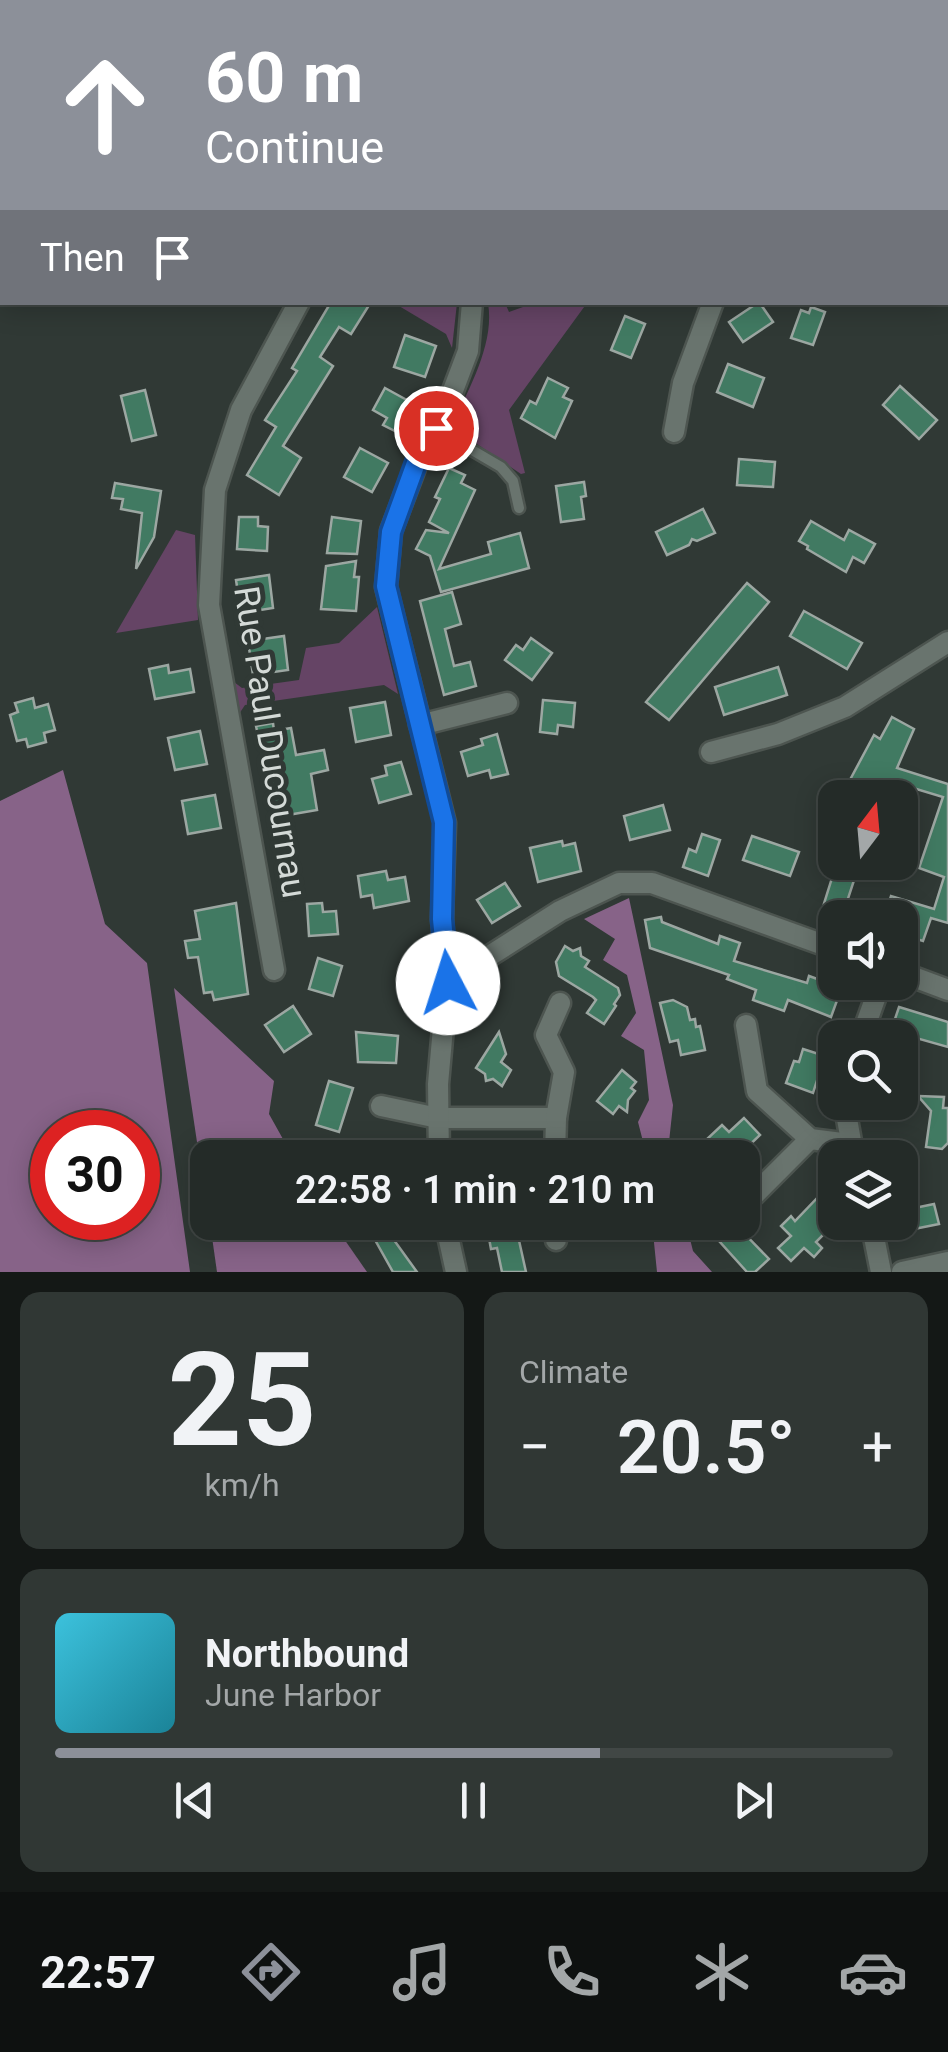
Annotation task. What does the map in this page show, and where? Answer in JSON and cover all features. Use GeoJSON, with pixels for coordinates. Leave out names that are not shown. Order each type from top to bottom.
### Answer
{"type":"FeatureCollection","features":[{"type":"Feature","properties":{"kind":"street","name":"Rue Paul Ducournau"},"geometry":{"type":"LineString","coordinates":[[274,970],[209,606],[215,490],[240,410],[297,305]]}},
{"type":"Feature","properties":{"kind":"street"},"geometry":{"type":"LineString","coordinates":[[438,1140],[448,983],[442,919],[444,822],[386,586],[391,532],[416,463],[436,428],[468,351],[472,305]]}},
{"type":"Feature","properties":{"kind":"street"},"geometry":{"type":"LineString","coordinates":[[674,432],[684,383],[712,305]]}},
{"type":"Feature","properties":{"kind":"street"},"geometry":{"type":"LineString","coordinates":[[711,752],[778,734],[845,707],[948,642]]}},
{"type":"Feature","properties":{"kind":"street"},"geometry":{"type":"LineString","coordinates":[[420,726],[507,703]]}},
{"type":"Feature","properties":{"kind":"street"},"geometry":{"type":"LineString","coordinates":[[448,983],[560,911],[619,883],[652,882],[818,942]]}},
{"type":"Feature","properties":{"kind":"street"},"geometry":{"type":"LineString","coordinates":[[918,979],[948,990]]}},
{"type":"Feature","properties":{"kind":"street"},"geometry":{"type":"LineString","coordinates":[[555,1140],[564,1072],[546,1034],[560,1003]]}},
{"type":"Feature","properties":{"kind":"street"},"geometry":{"type":"LineString","coordinates":[[746,1025],[758,1091],[810,1139],[818,1141]]}},
{"type":"Feature","properties":{"kind":"street"},"geometry":{"type":"LineString","coordinates":[[381,1106],[438,1118],[556,1118]]}},
{"type":"Feature","properties":{"kind":"street"},"geometry":{"type":"LineString","coordinates":[[760,1189],[810,1139]]}},
{"type":"Feature","properties":{"kind":"street"},"geometry":{"type":"LineString","coordinates":[[449,1240],[456,1272]]}},
{"type":"Feature","properties":{"kind":"street"},"geometry":{"type":"LineString","coordinates":[[875,1240],[881,1272]]}},
{"type":"Feature","properties":{"kind":"street"},"geometry":{"type":"LineString","coordinates":[[902,1272],[948,1262]]}},
{"type":"Feature","properties":{"kind":"lane"},"geometry":{"type":"LineString","coordinates":[[436,428],[500,467],[513,482],[520,508]]}},
{"type":"Feature","properties":{"kind":"shaded area"},"geometry":{"type":"Polygon","coordinates":[[[457,305],[452,348],[446,334],[399,306],[457,305]]]}},
{"type":"Feature","properties":{"kind":"shaded area"},"geometry":{"type":"Polygon","coordinates":[[[488,305],[506,305],[509,312],[528,305],[586,305],[509,410],[525,473],[521,474],[452,427],[484,351],[488,305]]]}},
{"type":"Feature","properties":{"kind":"shaded area"},"geometry":{"type":"Polygon","coordinates":[[[176,530],[195,535],[198,620],[116,633],[176,530]]]}},
{"type":"Feature","properties":{"kind":"shaded area"},"geometry":{"type":"Polygon","coordinates":[[[377,607],[398,694],[384,685],[245,705],[239,714],[234,682],[242,688],[299,680],[306,648],[339,643],[377,607]]]}},
{"type":"Feature","properties":{"kind":"shaded area"},"geometry":{"type":"Polygon","coordinates":[[[63,770],[105,924],[147,963],[190,1272],[0,1272],[0,801],[63,770]]]}},
{"type":"Feature","properties":{"kind":"shaded area"},"geometry":{"type":"Polygon","coordinates":[[[629,898],[673,1105],[669,1140],[643,1140],[638,1122],[649,1100],[644,1050],[621,1036],[636,1013],[627,975],[603,960],[615,939],[584,919],[629,898]]]}},
{"type":"Feature","properties":{"kind":"shaded area"},"geometry":{"type":"Polygon","coordinates":[[[174,988],[274,1081],[269,1114],[284,1140],[197,1140],[174,988]]]}},
{"type":"Feature","properties":{"kind":"shaded area"},"geometry":{"type":"Polygon","coordinates":[[[212,1240],[345,1240],[367,1272],[217,1272],[212,1240]]]}},
{"type":"Feature","properties":{"kind":"shaded area"},"geometry":{"type":"Polygon","coordinates":[[[654,1240],[690,1240],[693,1251],[712,1272],[657,1272],[654,1240]]]}},
{"type":"Feature","properties":{"kind":"building"},"geometry":{"type":"Polygon","coordinates":[[[329,305],[369,305],[351,334],[339,327],[320,357],[333,366],[283,446],[301,458],[279,495],[247,475],[276,427],[265,420],[297,371],[292,368],[329,305]]]}},
{"type":"Feature","properties":{"kind":"building"},"geometry":{"type":"Polygon","coordinates":[[[754,305],[761,305],[773,322],[743,342],[729,322],[754,305]]]}},
{"type":"Feature","properties":{"kind":"building"},"geometry":{"type":"Polygon","coordinates":[[[811,307],[825,312],[813,345],[791,338],[801,310],[809,313],[811,307]]]}},
{"type":"Feature","properties":{"kind":"building"},"geometry":{"type":"Polygon","coordinates":[[[625,316],[645,324],[631,358],[611,350],[625,316]]]}},
{"type":"Feature","properties":{"kind":"building"},"geometry":{"type":"Polygon","coordinates":[[[405,335],[436,346],[425,377],[394,367],[405,335]]]}},
{"type":"Feature","properties":{"kind":"building"},"geometry":{"type":"Polygon","coordinates":[[[728,364],[764,378],[753,407],[717,392],[728,364]]]}},
{"type":"Feature","properties":{"kind":"building"},"geometry":{"type":"Polygon","coordinates":[[[548,378],[568,388],[563,397],[572,401],[555,438],[521,418],[530,401],[536,404],[548,378]]]}},
{"type":"Feature","properties":{"kind":"building"},"geometry":{"type":"Polygon","coordinates":[[[900,386],[937,420],[919,439],[883,405],[900,386]]]}},
{"type":"Feature","properties":{"kind":"building"},"geometry":{"type":"Polygon","coordinates":[[[385,388],[414,404],[399,433],[383,425],[387,418],[373,410],[385,388]]]}},
{"type":"Feature","properties":{"kind":"building"},"geometry":{"type":"Polygon","coordinates":[[[145,390],[156,435],[132,441],[121,396],[145,390]]]}},
{"type":"Feature","properties":{"kind":"building"},"geometry":{"type":"Polygon","coordinates":[[[360,448],[388,463],[372,492],[344,477],[360,448]]]}},
{"type":"Feature","properties":{"kind":"building"},"geometry":{"type":"Polygon","coordinates":[[[739,459],[775,462],[773,487],[737,485],[739,459]]]}},
{"type":"Feature","properties":{"kind":"building"},"geometry":{"type":"Polygon","coordinates":[[[449,468],[465,475],[461,483],[475,490],[439,569],[491,554],[488,542],[520,533],[529,568],[441,592],[430,556],[416,549],[426,530],[449,533],[429,522],[440,499],[435,497],[449,468]]]}},
{"type":"Feature","properties":{"kind":"building"},"geometry":{"type":"Polygon","coordinates":[[[584,482],[584,519],[561,522],[556,486],[584,482]]]}},
{"type":"Feature","properties":{"kind":"building"},"geometry":{"type":"Polygon","coordinates":[[[115,483],[161,491],[154,537],[136,569],[142,513],[121,509],[123,499],[112,498],[115,483]]]}},
{"type":"Feature","properties":{"kind":"building"},"geometry":{"type":"Polygon","coordinates":[[[703,509],[715,533],[697,541],[692,539],[689,545],[667,555],[656,532],[703,509]]]}},
{"type":"Feature","properties":{"kind":"building"},"geometry":{"type":"Polygon","coordinates":[[[239,517],[258,517],[258,526],[268,527],[267,551],[237,549],[239,517]]]}},
{"type":"Feature","properties":{"kind":"building"},"geometry":{"type":"Polygon","coordinates":[[[332,517],[361,521],[357,554],[327,553],[332,517]]]}},
{"type":"Feature","properties":{"kind":"building"},"geometry":{"type":"Polygon","coordinates":[[[811,521],[844,540],[849,530],[875,544],[864,563],[853,557],[846,572],[799,541],[811,521]]]}},
{"type":"Feature","properties":{"kind":"building"},"geometry":{"type":"Polygon","coordinates":[[[356,561],[356,611],[321,609],[326,566],[356,561]]]}},
{"type":"Feature","properties":{"kind":"building"},"geometry":{"type":"Polygon","coordinates":[[[269,575],[273,608],[241,613],[236,580],[269,575]]]}},
{"type":"Feature","properties":{"kind":"building"},"geometry":{"type":"Polygon","coordinates":[[[747,583],[769,602],[669,720],[646,702],[747,583]]]}},
{"type":"Feature","properties":{"kind":"building"},"geometry":{"type":"Polygon","coordinates":[[[452,592],[461,624],[445,629],[454,666],[470,662],[476,686],[444,695],[420,601],[452,592]]]}},
{"type":"Feature","properties":{"kind":"building"},"geometry":{"type":"Polygon","coordinates":[[[804,611],[862,643],[847,669],[790,636],[804,611]]]}},
{"type":"Feature","properties":{"kind":"building"},"geometry":{"type":"Polygon","coordinates":[[[284,636],[288,670],[253,675],[248,641],[284,636]]]}},
{"type":"Feature","properties":{"kind":"building"},"geometry":{"type":"Polygon","coordinates":[[[531,638],[552,653],[532,680],[505,660],[516,645],[523,650],[531,638]]]}},
{"type":"Feature","properties":{"kind":"building"},"geometry":{"type":"Polygon","coordinates":[[[168,665],[169,673],[190,669],[194,692],[155,699],[149,669],[168,665]]]}},
{"type":"Feature","properties":{"kind":"building"},"geometry":{"type":"Polygon","coordinates":[[[778,667],[787,695],[724,715],[715,687],[778,667]]]}},
{"type":"Feature","properties":{"kind":"building"},"geometry":{"type":"Polygon","coordinates":[[[33,698],[35,708],[48,704],[55,730],[44,733],[46,742],[28,747],[26,739],[17,741],[10,715],[18,712],[15,703],[33,698]]]}},
{"type":"Feature","properties":{"kind":"building"},"geometry":{"type":"Polygon","coordinates":[[[543,700],[575,703],[573,727],[558,725],[557,734],[540,732],[543,700]]]}},
{"type":"Feature","properties":{"kind":"building"},"geometry":{"type":"Polygon","coordinates":[[[385,702],[391,735],[356,742],[350,708],[385,702]]]}},
{"type":"Feature","properties":{"kind":"building"},"geometry":{"type":"Polygon","coordinates":[[[892,717],[914,729],[897,768],[948,784],[948,923],[931,918],[923,941],[918,939],[918,904],[934,909],[944,877],[919,868],[943,797],[918,789],[918,780],[850,780],[874,735],[880,739],[892,717]]]}},
{"type":"Feature","properties":{"kind":"building"},"geometry":{"type":"Polygon","coordinates":[[[273,723],[274,731],[291,728],[296,755],[324,750],[328,770],[311,774],[317,810],[276,817],[256,726],[273,723]]]}},
{"type":"Feature","properties":{"kind":"building"},"geometry":{"type":"Polygon","coordinates":[[[200,731],[207,764],[175,770],[168,738],[200,731]]]}},
{"type":"Feature","properties":{"kind":"building"},"geometry":{"type":"Polygon","coordinates":[[[497,734],[508,774],[491,778],[489,770],[468,776],[461,752],[483,745],[481,739],[497,734]]]}},
{"type":"Feature","properties":{"kind":"building"},"geometry":{"type":"Polygon","coordinates":[[[401,762],[411,794],[379,803],[372,779],[387,775],[385,766],[401,762]]]}},
{"type":"Feature","properties":{"kind":"building"},"geometry":{"type":"Polygon","coordinates":[[[215,795],[221,828],[188,834],[182,801],[215,795]]]}},
{"type":"Feature","properties":{"kind":"building"},"geometry":{"type":"Polygon","coordinates":[[[663,805],[670,830],[630,840],[624,816],[663,805]]]}},
{"type":"Feature","properties":{"kind":"building"},"geometry":{"type":"Polygon","coordinates":[[[702,834],[720,840],[708,876],[683,867],[689,849],[696,852],[702,834]]]}},
{"type":"Feature","properties":{"kind":"building"},"geometry":{"type":"Polygon","coordinates":[[[752,836],[799,852],[790,876],[743,860],[752,836]]]}},
{"type":"Feature","properties":{"kind":"building"},"geometry":{"type":"Polygon","coordinates":[[[562,841],[563,846],[575,843],[581,871],[538,882],[530,848],[562,841]]]}},
{"type":"Feature","properties":{"kind":"building"},"geometry":{"type":"Polygon","coordinates":[[[386,871],[388,880],[405,877],[409,901],[374,908],[372,895],[361,897],[358,876],[386,871]]]}},
{"type":"Feature","properties":{"kind":"building"},"geometry":{"type":"Polygon","coordinates":[[[831,880],[854,880],[848,900],[825,900],[831,880]]]}},
{"type":"Feature","properties":{"kind":"building"},"geometry":{"type":"Polygon","coordinates":[[[505,883],[520,906],[492,923],[477,900],[505,883]]]}},
{"type":"Feature","properties":{"kind":"building"},"geometry":{"type":"Polygon","coordinates":[[[236,903],[248,994],[214,1000],[212,992],[204,993],[198,957],[188,958],[185,941],[200,939],[195,911],[236,903]]]}},
{"type":"Feature","properties":{"kind":"building"},"geometry":{"type":"Polygon","coordinates":[[[322,903],[323,912],[336,911],[338,934],[309,936],[307,904],[322,903]]]}},
{"type":"Feature","properties":{"kind":"building"},"geometry":{"type":"Polygon","coordinates":[[[661,917],[662,922],[718,944],[720,936],[740,943],[734,961],[807,983],[809,976],[818,979],[818,1000],[837,1000],[831,1017],[788,1000],[784,1011],[753,1000],[756,990],[727,979],[729,975],[650,948],[645,920],[661,917]]]}},
{"type":"Feature","properties":{"kind":"building"},"geometry":{"type":"Polygon","coordinates":[[[565,946],[573,951],[580,948],[581,956],[589,961],[585,967],[618,988],[616,1006],[604,1024],[587,1013],[596,1000],[559,976],[556,962],[565,946]]]}},
{"type":"Feature","properties":{"kind":"building"},"geometry":{"type":"Polygon","coordinates":[[[318,958],[342,966],[333,996],[309,989],[318,958]]]}},
{"type":"Feature","properties":{"kind":"building"},"geometry":{"type":"Polygon","coordinates":[[[673,1000],[687,1007],[690,1020],[695,1019],[696,1027],[700,1026],[705,1050],[681,1055],[678,1040],[670,1042],[660,1003],[673,1000]]]}},
{"type":"Feature","properties":{"kind":"building"},"geometry":{"type":"Polygon","coordinates":[[[293,1006],[311,1034],[284,1052],[265,1025],[293,1006]]]}},
{"type":"Feature","properties":{"kind":"building"},"geometry":{"type":"Polygon","coordinates":[[[899,1007],[948,1022],[948,1047],[918,1039],[918,1020],[895,1020],[899,1007]]]}},
{"type":"Feature","properties":{"kind":"building"},"geometry":{"type":"Polygon","coordinates":[[[356,1032],[398,1036],[396,1063],[358,1062],[356,1032]]]}},
{"type":"Feature","properties":{"kind":"building"},"geometry":{"type":"Polygon","coordinates":[[[499,1032],[506,1054],[501,1062],[511,1070],[502,1086],[493,1079],[486,1081],[485,1074],[476,1068],[499,1032]]]}},
{"type":"Feature","properties":{"kind":"building"},"geometry":{"type":"Polygon","coordinates":[[[803,1049],[818,1054],[818,1078],[813,1093],[786,1083],[794,1061],[799,1062],[803,1049]]]}},
{"type":"Feature","properties":{"kind":"building"},"geometry":{"type":"Polygon","coordinates":[[[622,1070],[636,1082],[631,1088],[635,1091],[628,1100],[627,1112],[619,1106],[613,1114],[597,1101],[622,1070]]]}},
{"type":"Feature","properties":{"kind":"building"},"geometry":{"type":"Polygon","coordinates":[[[329,1081],[353,1088],[339,1132],[316,1125],[329,1081]]]}},
{"type":"Feature","properties":{"kind":"building"},"geometry":{"type":"Polygon","coordinates":[[[918,1096],[944,1097],[943,1108],[948,1108],[948,1143],[942,1149],[926,1147],[931,1111],[918,1096]]]}},
{"type":"Feature","properties":{"kind":"building"},"geometry":{"type":"Polygon","coordinates":[[[744,1118],[760,1135],[755,1140],[706,1140],[722,1125],[729,1132],[744,1118]]]}},
{"type":"Feature","properties":{"kind":"building"},"geometry":{"type":"Polygon","coordinates":[[[818,1197],[816,1242],[822,1248],[814,1257],[804,1248],[791,1261],[778,1248],[791,1236],[781,1226],[791,1216],[795,1221],[818,1197]]]}},
{"type":"Feature","properties":{"kind":"building"},"geometry":{"type":"Polygon","coordinates":[[[934,1204],[939,1224],[918,1228],[918,1207],[934,1204]]]}},
{"type":"Feature","properties":{"kind":"building"},"geometry":{"type":"Polygon","coordinates":[[[375,1240],[394,1240],[417,1272],[393,1272],[375,1240]]]}},
{"type":"Feature","properties":{"kind":"building"},"geometry":{"type":"Polygon","coordinates":[[[489,1240],[519,1240],[526,1272],[502,1272],[497,1248],[491,1249],[489,1240]]]}},
{"type":"Feature","properties":{"kind":"building"},"geometry":{"type":"Polygon","coordinates":[[[751,1240],[769,1259],[755,1272],[747,1272],[720,1242],[751,1240]]]}},
{"type":"Feature","properties":{"kind":"route"},"geometry":{"type":"LineString","coordinates":[[436,428],[416,463],[391,532],[386,586],[444,822],[442,919],[448,983]]}}]}
